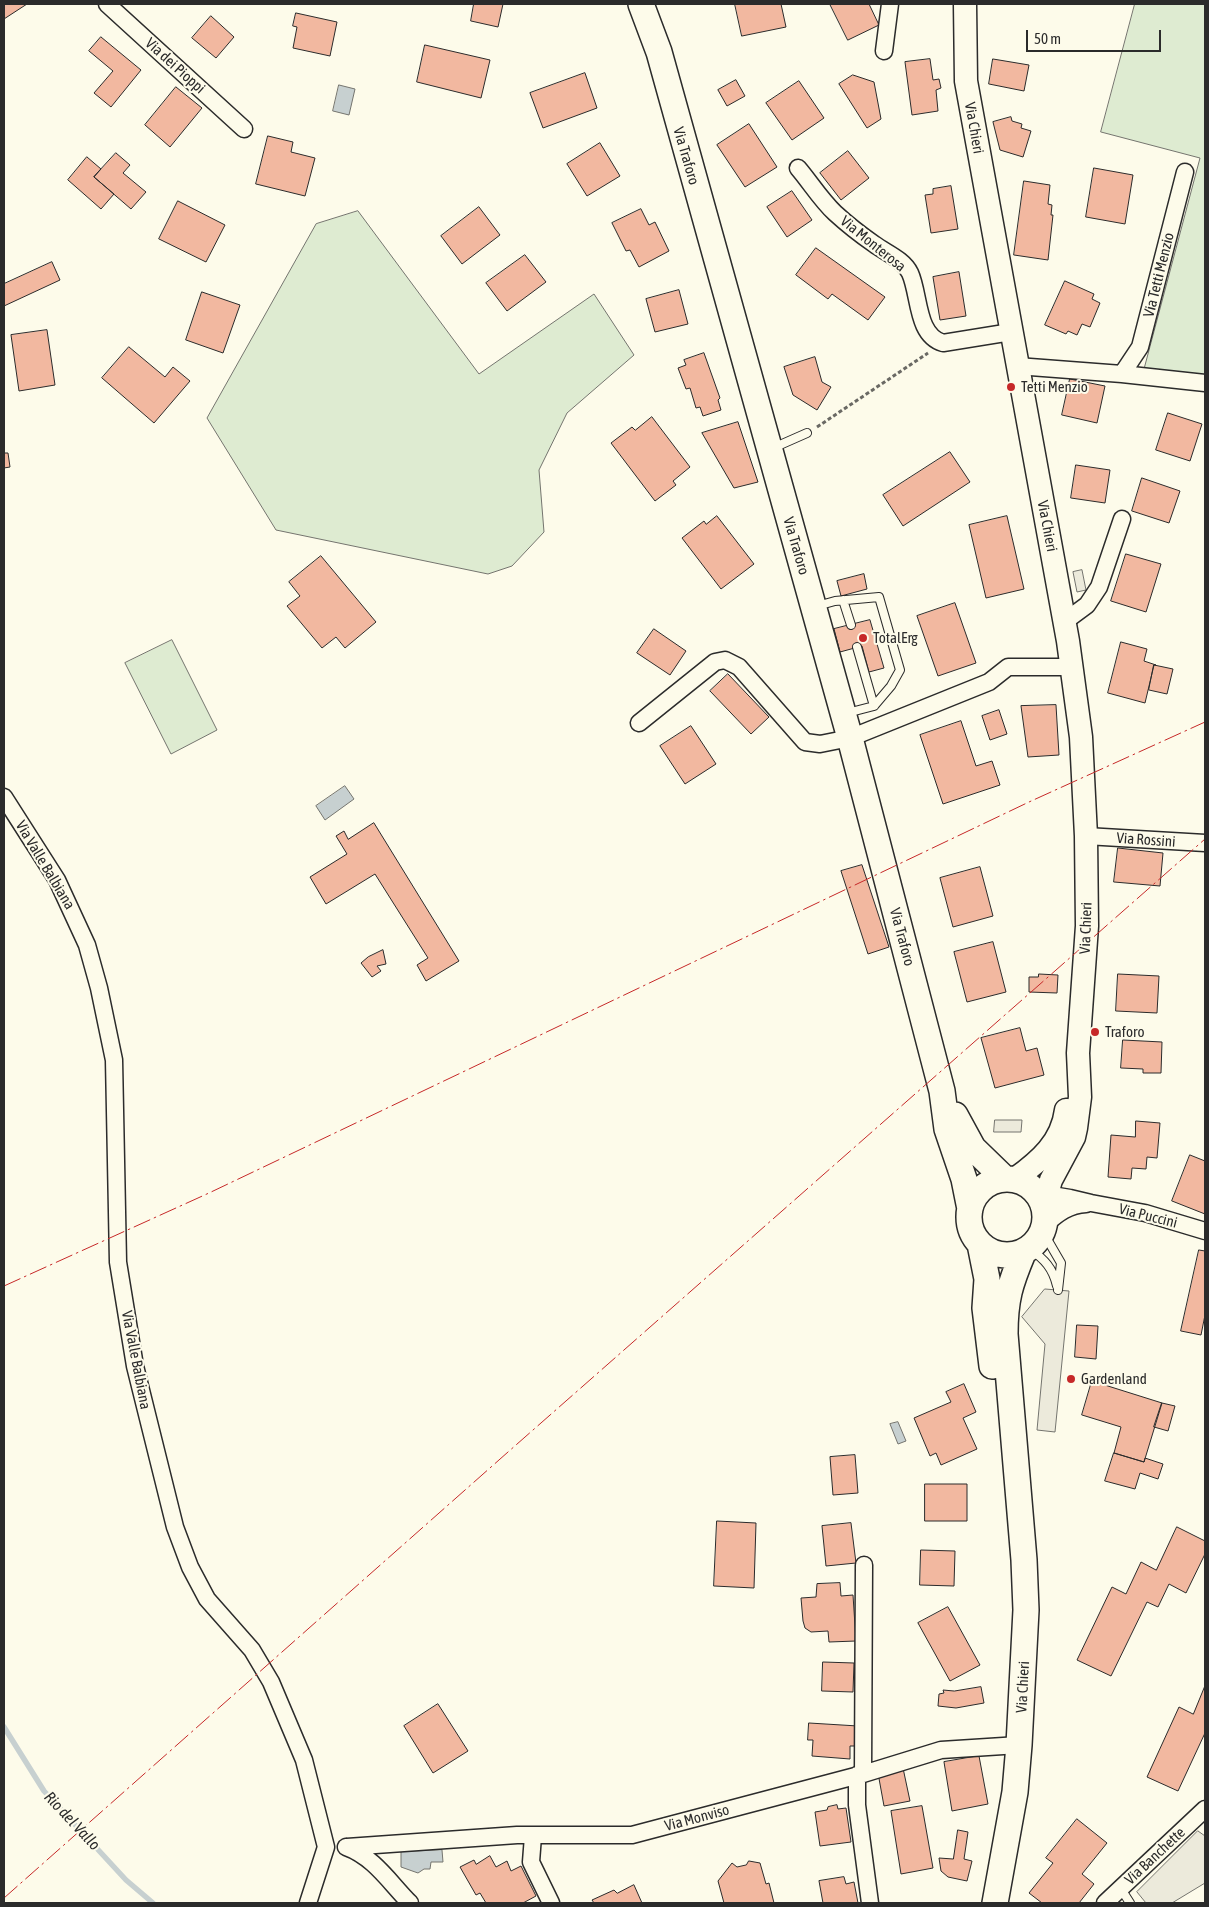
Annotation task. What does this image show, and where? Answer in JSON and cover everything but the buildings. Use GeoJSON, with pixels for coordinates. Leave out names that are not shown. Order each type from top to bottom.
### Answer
{"type":"FeatureCollection","features":[{"type":"Feature","properties":{"kind":"main road","name":"Via Traforo"},"geometry":{"type":"LineString","coordinates":[[641,4],[659,52],[768,450],[850,738],[942,1091],[947,1129],[964,1179],[970,1209]]}},
{"type":"Feature","properties":{"kind":"main road","name":"Via Chieri"},"geometry":{"type":"LineString","coordinates":[[965,4],[966,81],[1072,667],[1081,737],[1086,836],[1087,926],[1078,1053],[1080,1097],[1076,1128],[1069,1149],[1051,1180],[1037,1232],[1007,1293],[1005,1309],[1005,1334],[1024,1560],[1026,1610],[1020,1745],[1013,1800],[995,1903]]}},
{"type":"Feature","properties":{"kind":"main road","name":"Via Chieri"},"geometry":{"type":"LineString","coordinates":[[1010,1179],[1038,1162],[1062,1130],[1078,1053]]}},
{"type":"Feature","properties":{"kind":"main road","name":"Via Traforo"},"geometry":{"type":"LineString","coordinates":[[942,1091],[973,1148],[1010,1179]]}},
{"type":"Feature","properties":{"kind":"main road"},"geometry":{"type":"LineString","coordinates":[[1010,1179],[1029,1186],[1039,1195],[1037,1232],[1014,1255],[990,1252],[980,1244],[970,1228],[970,1209],[973,1200],[985,1186],[998,1180],[1010,1179]]}},
{"type":"Feature","properties":{"kind":"main road","name":"Via Chieri"},"geometry":{"type":"LineString","coordinates":[[980,1244],[987,1279],[985,1308],[996,1392],[1015,1470]]}},
{"type":"Feature","properties":{"kind":"street","name":"Via dei Pioppi"},"geometry":{"type":"LineString","coordinates":[[107,4],[244,128]]}},
{"type":"Feature","properties":{"kind":"street"},"geometry":{"type":"LineString","coordinates":[[884,51],[890,4]]}},
{"type":"Feature","properties":{"kind":"street","name":"Via Monterosa"},"geometry":{"type":"LineString","coordinates":[[798,168],[834,212],[875,245],[901,262],[910,273],[929,335],[934,340],[943,343]]}},
{"type":"Feature","properties":{"kind":"street","name":"Via Tetti Menzio"},"geometry":{"type":"LineString","coordinates":[[1122,374],[1140,347],[1185,172]]}},
{"type":"Feature","properties":{"kind":"street"},"geometry":{"type":"LineString","coordinates":[[943,343],[1011,332]]}},
{"type":"Feature","properties":{"kind":"street"},"geometry":{"type":"LineString","coordinates":[[1017,366],[1205,383]]}},
{"type":"Feature","properties":{"kind":"street"},"geometry":{"type":"LineString","coordinates":[[1064,622],[1087,605],[1099,587],[1122,519]]}},
{"type":"Feature","properties":{"kind":"street"},"geometry":{"type":"LineString","coordinates":[[639,724],[715,662],[725,660],[739,667],[805,742],[820,744],[850,738],[989,682],[1008,667],[1072,667]]}},
{"type":"Feature","properties":{"kind":"street","name":"Via Valle Balbiana"},"geometry":{"type":"LineString","coordinates":[[4,797],[57,880],[87,945],[99,988],[114,1060],[118,1262],[135,1366],[175,1527],[190,1567],[207,1599],[252,1650],[271,1682],[304,1760],[326,1847]]}},
{"type":"Feature","properties":{"kind":"street","name":"Via Rossini"},"geometry":{"type":"LineString","coordinates":[[1086,836],[1205,843]]}},
{"type":"Feature","properties":{"kind":"street","name":"Via Puccini"},"geometry":{"type":"LineString","coordinates":[[1037,1232],[1058,1196],[1091,1204],[1145,1213],[1205,1231]]}},
{"type":"Feature","properties":{"kind":"street"},"geometry":{"type":"LineString","coordinates":[[864,1564],[860,1774],[857,1805],[870,1903]]}},
{"type":"Feature","properties":{"kind":"street","name":"Via Monviso"},"geometry":{"type":"LineString","coordinates":[[326,1847],[517,1835],[632,1835],[860,1774],[941,1750],[1020,1745]]}},
{"type":"Feature","properties":{"kind":"street","name":"Via Banchette"},"geometry":{"type":"LineString","coordinates":[[1105,1903],[1205,1809]]}},
{"type":"Feature","properties":{"kind":"street"},"geometry":{"type":"LineString","coordinates":[[533,1836],[532,1862],[551,1903]]}},
{"type":"Feature","properties":{"kind":"street"},"geometry":{"type":"LineString","coordinates":[[308,1903],[326,1847]]}},
{"type":"Feature","properties":{"kind":"street"},"geometry":{"type":"LineString","coordinates":[[347,1847],[384,1873],[410,1903]]}},
{"type":"Feature","properties":{"kind":"lane"},"geometry":{"type":"LineString","coordinates":[[768,450],[807,434]]}},
{"type":"Feature","properties":{"kind":"lane"},"geometry":{"type":"LineString","coordinates":[[813,607],[843,600],[879,597],[900,670],[891,686],[874,706],[843,714]]}},
{"type":"Feature","properties":{"kind":"lane"},"geometry":{"type":"LineString","coordinates":[[843,600],[851,625]]}},
{"type":"Feature","properties":{"kind":"lane"},"geometry":{"type":"LineString","coordinates":[[858,647],[874,706]]}},
{"type":"Feature","properties":{"kind":"lane"},"geometry":{"type":"LineString","coordinates":[[1037,1232],[1061,1263],[1058,1290],[1055,1276],[1043,1258],[1037,1232]]}},
{"type":"Feature","properties":{"kind":"lane"},"geometry":{"type":"LineString","coordinates":[[1121,1888],[1130,1903]]}},
{"type":"Feature","properties":{"kind":"path"},"geometry":{"type":"LineString","coordinates":[[807,434],[943,343]]}},
{"type":"Feature","properties":{"kind":"green space"},"geometry":{"type":"Polygon","coordinates":[[[1135,4],[1205,4],[1205,375],[1144,369],[1200,158],[1101,132],[1135,4]]]}},
{"type":"Feature","properties":{"kind":"green space"},"geometry":{"type":"Polygon","coordinates":[[[358,211],[479,374],[594,294],[634,355],[567,413],[539,470],[544,532],[512,566],[488,574],[276,530],[207,418],[316,224],[358,211]]]}},
{"type":"Feature","properties":{"kind":"green space"},"geometry":{"type":"Polygon","coordinates":[[[172,640],[217,730],[171,754],[125,663],[172,640]]]}},
{"type":"Feature","properties":{"kind":"shaded area"},"geometry":{"type":"Polygon","coordinates":[[[339,85],[355,89],[349,115],[333,111],[339,85]]]}},
{"type":"Feature","properties":{"kind":"shaded area"},"geometry":{"type":"Polygon","coordinates":[[[1082,570],[1086,590],[1077,592],[1073,572],[1082,570]]]}},
{"type":"Feature","properties":{"kind":"shaded area"},"geometry":{"type":"Polygon","coordinates":[[[345,786],[354,799],[325,820],[316,806],[345,786]]]}},
{"type":"Feature","properties":{"kind":"shaded area"},"geometry":{"type":"Polygon","coordinates":[[[995,1120],[1022,1120],[1021,1132],[994,1132],[995,1120]]]}},
{"type":"Feature","properties":{"kind":"shaded area"},"geometry":{"type":"Polygon","coordinates":[[[1045,1289],[1069,1291],[1055,1432],[1037,1430],[1045,1344],[1022,1317],[1045,1289]]]}},
{"type":"Feature","properties":{"kind":"shaded area"},"geometry":{"type":"Polygon","coordinates":[[[898,1422],[906,1441],[898,1444],[890,1424],[898,1422]]]}},
{"type":"Feature","properties":{"kind":"shaded area"},"geometry":{"type":"Polygon","coordinates":[[[1198,1831],[1205,1836],[1205,1883],[1172,1903],[1146,1903],[1137,1892],[1198,1831]]]}},
{"type":"Feature","properties":{"kind":"shaded area"},"geometry":{"type":"Polygon","coordinates":[[[442,1850],[443,1862],[431,1862],[430,1869],[424,1869],[418,1873],[401,1867],[401,1852],[442,1850]]]}},
{"type":"Feature","properties":{"kind":"waterway","name":"Rio del Vallo"},"geometry":{"type":"LineString","coordinates":[[4,1727],[44,1791],[126,1880],[153,1903]]}},
{"type":"Feature","properties":{"kind":"power"},"geometry":{"type":"LineString","coordinates":[[4,1286],[209,1193],[1029,802],[1205,722]]}},
{"type":"Feature","properties":{"kind":"power"},"geometry":{"type":"LineString","coordinates":[[4,1898],[1205,839]]}},
{"type":"Feature","properties":{"kind":"place","name":"Tetti Menzio"},"geometry":{"type":"Point","coordinates":[1011,387]}},
{"type":"Feature","properties":{"kind":"place","name":"TotalErg"},"geometry":{"type":"Point","coordinates":[863,638]}},
{"type":"Feature","properties":{"kind":"place","name":"Traforo"},"geometry":{"type":"Point","coordinates":[1095,1032]}},
{"type":"Feature","properties":{"kind":"place","name":"Gardenland"},"geometry":{"type":"Point","coordinates":[1071,1379]}}]}
